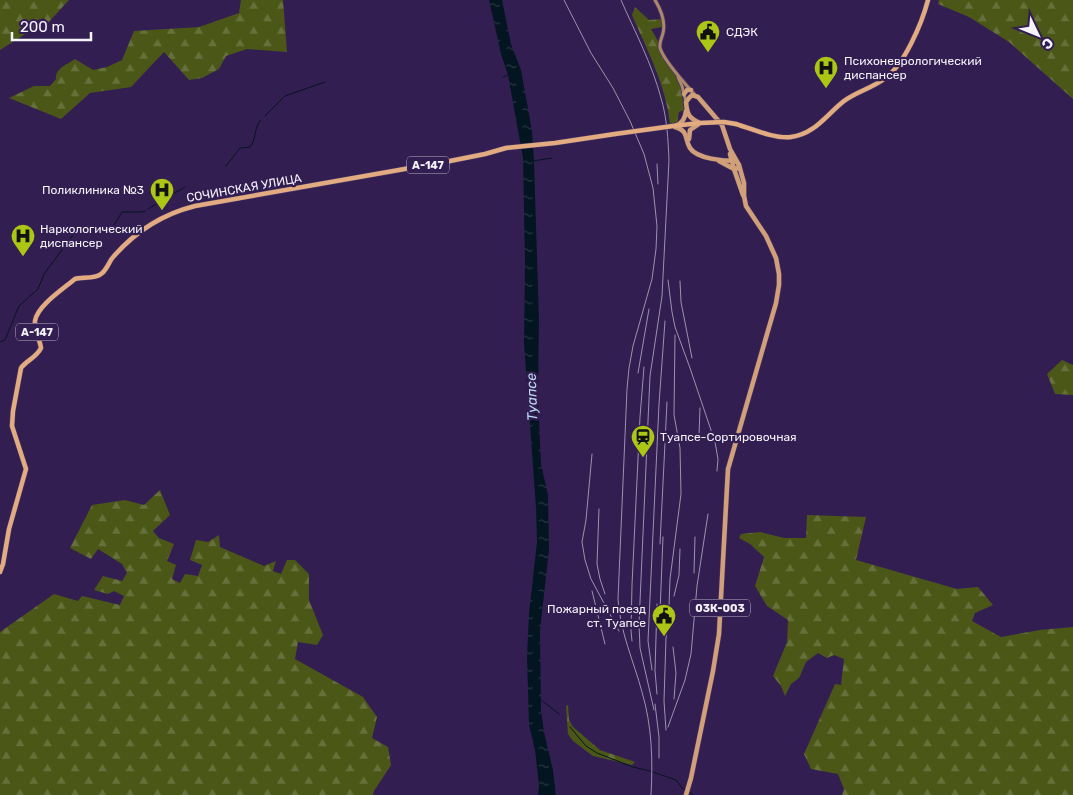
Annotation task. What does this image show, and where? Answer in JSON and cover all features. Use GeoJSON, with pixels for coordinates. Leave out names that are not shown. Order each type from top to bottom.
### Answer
{"type":"FeatureCollection","features":[{"type":"Feature","properties":{"kind":"highway","name":"А-147"},"geometry":{"type":"LineString","coordinates":[[673,126],[724,122],[784,138],[804,135],[813,130],[846,100],[875,85],[891,74],[905,54],[924,14],[928,0]]}},
{"type":"Feature","properties":{"kind":"highway","name":"СОЧИНСКАЯ УЛИЦА"},"geometry":{"type":"LineString","coordinates":[[0,572],[11,520],[26,469],[12,426],[13,412],[22,366],[37,355],[40,350],[35,322],[39,312],[75,279],[94,277],[101,274],[115,254],[145,228],[169,215],[188,208],[264,193],[450,161],[506,148],[556,143],[673,126]]}},
{"type":"Feature","properties":{"kind":"main road"},"geometry":{"type":"LineString","coordinates":[[655,0],[661,10],[664,23],[660,48],[676,72],[722,125],[734,169],[744,196]]}},
{"type":"Feature","properties":{"kind":"main road"},"geometry":{"type":"LineString","coordinates":[[676,72],[682,86],[688,114],[691,119],[700,123]]}},
{"type":"Feature","properties":{"kind":"main road"},"geometry":{"type":"LineString","coordinates":[[684,94],[687,90],[691,90]]}},
{"type":"Feature","properties":{"kind":"main road"},"geometry":{"type":"LineString","coordinates":[[673,126],[680,124],[684,118],[689,98],[692,95],[698,97]]}},
{"type":"Feature","properties":{"kind":"main road"},"geometry":{"type":"LineString","coordinates":[[689,144],[688,135],[690,130],[700,123]]}},
{"type":"Feature","properties":{"kind":"main road"},"geometry":{"type":"LineString","coordinates":[[673,126],[683,130],[693,151],[734,169]]}},
{"type":"Feature","properties":{"kind":"main road"},"geometry":{"type":"LineString","coordinates":[[715,160],[726,159],[730,151]]}},
{"type":"Feature","properties":{"kind":"main road"},"geometry":{"type":"LineString","coordinates":[[730,151],[739,165],[744,183],[744,196]]}},
{"type":"Feature","properties":{"kind":"main road"},"geometry":{"type":"LineString","coordinates":[[715,160],[736,161],[739,165]]}},
{"type":"Feature","properties":{"kind":"main road"},"geometry":{"type":"LineString","coordinates":[[734,169],[738,168],[739,165]]}},
{"type":"Feature","properties":{"kind":"main road","name":"03К-003"},"geometry":{"type":"LineString","coordinates":[[686,795],[713,671],[719,634],[726,485],[729,465],[776,303],[779,285],[776,258],[766,236],[746,206],[744,196]]}},
{"type":"Feature","properties":{"kind":"green space"},"geometry":{"type":"Polygon","coordinates":[[[0,0],[69,0],[47,24],[44,18],[37,20],[38,26],[0,50],[0,0]]]}},
{"type":"Feature","properties":{"kind":"green space"},"geometry":{"type":"Polygon","coordinates":[[[241,0],[283,0],[287,52],[247,49],[226,56],[219,69],[202,78],[189,80],[164,52],[131,87],[90,93],[61,119],[9,98],[34,86],[50,86],[56,79],[59,69],[75,59],[93,70],[107,67],[122,60],[134,31],[199,27],[239,13],[241,0]]]}},
{"type":"Feature","properties":{"kind":"green space"},"geometry":{"type":"Polygon","coordinates":[[[939,0],[1073,0],[1073,99],[1009,42],[969,17],[938,4],[939,0]]]}},
{"type":"Feature","properties":{"kind":"green space"},"geometry":{"type":"Polygon","coordinates":[[[635,7],[649,20],[662,19],[662,27],[651,29],[658,41],[660,50],[675,73],[681,87],[684,110],[679,112],[677,122],[670,124],[660,82],[632,15],[635,7]]]}},
{"type":"Feature","properties":{"kind":"green space"},"geometry":{"type":"Polygon","coordinates":[[[1062,360],[1073,365],[1073,395],[1055,394],[1047,374],[1062,360]]]}},
{"type":"Feature","properties":{"kind":"green space"},"geometry":{"type":"Polygon","coordinates":[[[160,490],[170,515],[153,531],[159,538],[174,544],[167,561],[176,565],[172,579],[180,583],[185,574],[198,576],[202,565],[190,560],[196,540],[208,542],[219,535],[220,547],[264,566],[276,561],[273,571],[281,574],[287,560],[295,560],[309,574],[309,600],[323,635],[317,645],[298,642],[295,659],[363,697],[377,717],[372,738],[388,747],[391,765],[373,795],[0,795],[0,632],[54,594],[78,601],[82,596],[120,605],[124,596],[114,591],[108,594],[94,590],[103,576],[122,581],[127,573],[122,564],[98,549],[91,559],[70,548],[92,505],[125,500],[144,505],[160,490]]]}},
{"type":"Feature","properties":{"kind":"green space"},"geometry":{"type":"Polygon","coordinates":[[[807,515],[866,517],[856,560],[957,589],[978,587],[993,605],[975,613],[972,621],[1001,637],[1040,630],[1073,627],[1073,795],[842,795],[844,789],[838,774],[811,769],[804,754],[835,684],[841,685],[844,659],[834,655],[827,658],[818,653],[806,662],[799,678],[791,684],[785,696],[781,686],[773,676],[787,642],[788,620],[767,606],[755,586],[764,557],[750,544],[739,538],[741,534],[760,532],[784,538],[806,538],[807,515]]]}},
{"type":"Feature","properties":{"kind":"green space"},"geometry":{"type":"Polygon","coordinates":[[[568,705],[569,720],[573,727],[600,750],[635,762],[632,765],[593,756],[573,741],[568,734],[566,706],[568,705]]]}},
{"type":"Feature","properties":{"kind":"water","name":"Туапсе"},"geometry":{"type":"Polygon","coordinates":[[[489,0],[502,0],[511,44],[521,70],[532,131],[539,320],[538,395],[541,464],[548,495],[549,550],[540,631],[541,709],[556,795],[538,795],[539,786],[535,750],[529,725],[527,657],[529,613],[537,542],[524,343],[523,158],[508,75],[501,54],[489,0]]]}},
{"type":"Feature","properties":{"kind":"waterway"},"geometry":{"type":"LineString","coordinates":[[503,77],[508,75]]}},
{"type":"Feature","properties":{"kind":"waterway"},"geometry":{"type":"LineString","coordinates":[[265,116],[285,96],[325,82]]}},
{"type":"Feature","properties":{"kind":"waterway"},"geometry":{"type":"LineString","coordinates":[[226,166],[240,148],[250,147],[261,120]]}},
{"type":"Feature","properties":{"kind":"waterway"},"geometry":{"type":"LineString","coordinates":[[533,161],[552,158]]}},
{"type":"Feature","properties":{"kind":"waterway"},"geometry":{"type":"LineString","coordinates":[[148,209],[185,187]]}},
{"type":"Feature","properties":{"kind":"waterway"},"geometry":{"type":"LineString","coordinates":[[0,342],[5,340],[19,306],[38,289],[44,274],[73,235],[94,226],[111,230],[122,212],[145,211]]}},
{"type":"Feature","properties":{"kind":"waterway"},"geometry":{"type":"LineString","coordinates":[[540,699],[559,714]]}},
{"type":"Feature","properties":{"kind":"waterway"},"geometry":{"type":"LineString","coordinates":[[570,727],[586,746],[597,753],[633,767],[676,780],[686,790]]}},
{"type":"Feature","properties":{"kind":"waterway"},"geometry":{"type":"LineString","coordinates":[[689,792],[693,795]]}},
{"type":"Feature","properties":{"kind":"railway"},"geometry":{"type":"LineString","coordinates":[[564,0],[591,53],[613,88],[630,121],[644,154],[653,188],[657,226],[656,249],[652,279],[633,346],[627,389],[618,599],[624,635],[648,718],[652,756],[651,795]]}},
{"type":"Feature","properties":{"kind":"railway"},"geometry":{"type":"LineString","coordinates":[[621,0],[657,85],[668,136],[669,160],[662,296],[650,376],[639,624],[640,648],[654,710]]}},
{"type":"Feature","properties":{"kind":"railway"},"geometry":{"type":"LineString","coordinates":[[657,164],[658,184]]}},
{"type":"Feature","properties":{"kind":"railway"},"geometry":{"type":"LineString","coordinates":[[668,280],[675,327],[715,442],[718,459],[717,471]]}},
{"type":"Feature","properties":{"kind":"railway"},"geometry":{"type":"LineString","coordinates":[[680,281],[681,302],[692,358]]}},
{"type":"Feature","properties":{"kind":"railway"},"geometry":{"type":"LineString","coordinates":[[638,373],[649,309]]}},
{"type":"Feature","properties":{"kind":"railway"},"geometry":{"type":"LineString","coordinates":[[652,670],[648,641],[659,404],[665,321]]}},
{"type":"Feature","properties":{"kind":"railway"},"geometry":{"type":"LineString","coordinates":[[666,730],[664,701],[666,638],[670,579],[681,494],[680,448],[674,415],[675,335]]}},
{"type":"Feature","properties":{"kind":"railway"},"geometry":{"type":"LineString","coordinates":[[632,641],[632,585],[644,367]]}},
{"type":"Feature","properties":{"kind":"railway"},"geometry":{"type":"LineString","coordinates":[[660,544],[667,402]]}},
{"type":"Feature","properties":{"kind":"railway"},"geometry":{"type":"LineString","coordinates":[[699,435],[700,408]]}},
{"type":"Feature","properties":{"kind":"railway"},"geometry":{"type":"LineString","coordinates":[[592,454],[582,542],[591,579],[619,631]]}},
{"type":"Feature","properties":{"kind":"railway"},"geometry":{"type":"LineString","coordinates":[[599,509],[597,564],[605,594]]}},
{"type":"Feature","properties":{"kind":"railway"},"geometry":{"type":"LineString","coordinates":[[668,727],[685,680],[691,654],[697,586],[708,514]]}},
{"type":"Feature","properties":{"kind":"railway"},"geometry":{"type":"LineString","coordinates":[[660,612],[663,537]]}},
{"type":"Feature","properties":{"kind":"railway"},"geometry":{"type":"LineString","coordinates":[[694,573],[695,537]]}},
{"type":"Feature","properties":{"kind":"railway"},"geometry":{"type":"LineString","coordinates":[[674,596],[679,575],[680,549]]}},
{"type":"Feature","properties":{"kind":"railway"},"geometry":{"type":"LineString","coordinates":[[592,591],[605,644]]}},
{"type":"Feature","properties":{"kind":"railway"},"geometry":{"type":"LineString","coordinates":[[657,604],[655,671],[657,694]]}},
{"type":"Feature","properties":{"kind":"railway"},"geometry":{"type":"LineString","coordinates":[[673,647],[676,673],[674,699]]}},
{"type":"Feature","properties":{"kind":"railway"},"geometry":{"type":"LineString","coordinates":[[655,704],[659,737],[659,758]]}},
{"type":"Feature","properties":{"kind":"place","name":"СДЭК"},"geometry":{"type":"Point","coordinates":[708,53]}},
{"type":"Feature","properties":{"kind":"place","name":"Психоневрологический диспансер"},"geometry":{"type":"Point","coordinates":[826,89]}},
{"type":"Feature","properties":{"kind":"place","name":"Поликлиника №3"},"geometry":{"type":"Point","coordinates":[162,211]}},
{"type":"Feature","properties":{"kind":"place","name":"Наркологический диспансер"},"geometry":{"type":"Point","coordinates":[23,257]}},
{"type":"Feature","properties":{"kind":"place","name":"Туапсе-Сортировочная"},"geometry":{"type":"Point","coordinates":[643,458]}},
{"type":"Feature","properties":{"kind":"place","name":"Пожарный поезд ст. Туапсе"},"geometry":{"type":"Point","coordinates":[664,637]}}]}
